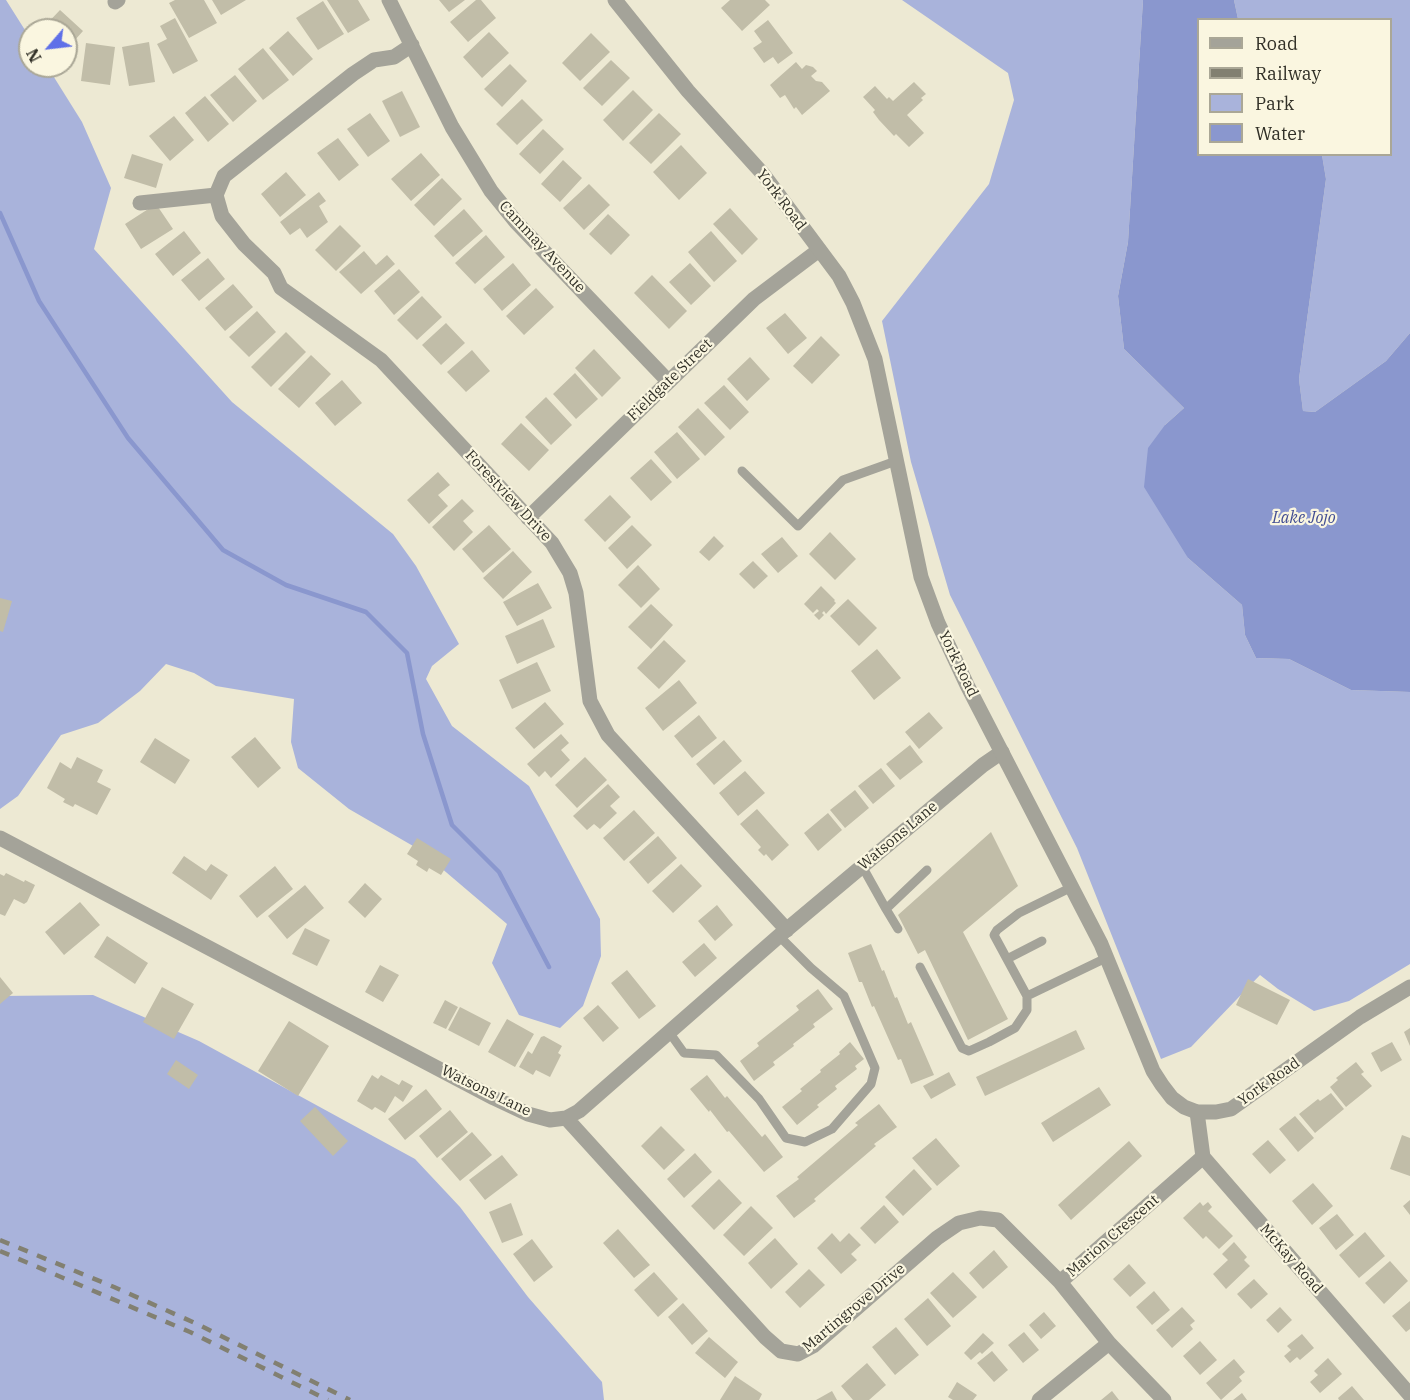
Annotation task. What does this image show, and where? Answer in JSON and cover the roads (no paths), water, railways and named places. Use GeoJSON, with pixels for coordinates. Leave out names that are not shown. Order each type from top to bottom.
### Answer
{"type":"FeatureCollection","features":[{"type":"Feature","properties":{"kind":"street","name":"Cammay Avenue"},"geometry":{"type":"LineString","coordinates":[[389,0],[452,127],[491,191],[516,222],[668,381]]}},
{"type":"Feature","properties":{"kind":"street","name":"York Road"},"geometry":{"type":"LineString","coordinates":[[615,0],[688,91],[763,174],[838,276],[866,333],[875,359],[921,577],[938,623],[967,685],[1072,887],[1106,958],[1153,1071],[1172,1098],[1184,1107],[1197,1112],[1231,1109],[1360,1017],[1410,987]]}},
{"type":"Feature","properties":{"kind":"street"},"geometry":{"type":"LineString","coordinates":[[140,203],[216,195],[224,176],[353,74],[374,60],[394,57],[412,45]]}},
{"type":"Feature","properties":{"kind":"street","name":"Forestview Drive"},"geometry":{"type":"LineString","coordinates":[[216,195],[222,216],[244,244],[274,273],[281,288],[381,360],[552,543],[570,573],[579,610],[590,701],[608,735],[783,933]]}},
{"type":"Feature","properties":{"kind":"street","name":"Fieldgate Street"},"geometry":{"type":"LineString","coordinates":[[528,518],[754,299],[819,250]]}},
{"type":"Feature","properties":{"kind":"street","name":"Watsons Lane"},"geometry":{"type":"LineString","coordinates":[[0,838],[494,1098],[528,1114],[550,1120],[566,1118],[579,1111],[783,933],[983,765],[1002,752]]}},
{"type":"Feature","properties":{"kind":"street"},"geometry":{"type":"LineString","coordinates":[[1197,1112],[1203,1157]]}},
{"type":"Feature","properties":{"kind":"street","name":"Martingrove Drive"},"geometry":{"type":"LineString","coordinates":[[566,1118],[757,1328],[781,1351],[798,1354],[813,1346],[937,1238],[959,1223],[980,1218],[998,1220],[1060,1282]]}},
{"type":"Feature","properties":{"kind":"street","name":"Marion Crescent"},"geometry":{"type":"LineString","coordinates":[[1164,1400],[1109,1343],[1060,1282],[1203,1157]]}},
{"type":"Feature","properties":{"kind":"street","name":"McKay Road"},"geometry":{"type":"LineString","coordinates":[[1203,1157],[1410,1395]]}},
{"type":"Feature","properties":{"kind":"street"},"geometry":{"type":"LineString","coordinates":[[1039,1400],[1109,1343]]}},
{"type":"Feature","properties":{"kind":"lane"},"geometry":{"type":"LineString","coordinates":[[742,471],[798,526],[843,480],[896,461]]}},
{"type":"Feature","properties":{"kind":"lane"},"geometry":{"type":"LineString","coordinates":[[862,866],[898,929]]}},
{"type":"Feature","properties":{"kind":"lane"},"geometry":{"type":"LineString","coordinates":[[886,909],[927,870]]}},
{"type":"Feature","properties":{"kind":"lane"},"geometry":{"type":"LineString","coordinates":[[920,967],[962,1048],[969,1051],[1015,1029],[1027,1010],[1027,996],[994,935],[1019,913],[1072,887]]}},
{"type":"Feature","properties":{"kind":"lane"},"geometry":{"type":"LineString","coordinates":[[669,1032],[684,1053],[717,1055],[759,1099],[786,1138],[805,1142],[832,1129],[871,1084],[875,1068],[844,996],[811,968],[783,933]]}},
{"type":"Feature","properties":{"kind":"lane"},"geometry":{"type":"LineString","coordinates":[[1007,959],[1042,941]]}},
{"type":"Feature","properties":{"kind":"lane"},"geometry":{"type":"LineString","coordinates":[[1027,996],[1106,958]]}},
{"type":"Feature","properties":{"kind":"water","name":"Lake Jojo"},"geometry":{"type":"Polygon","coordinates":[[[1143,0],[1234,0],[1238,18],[1197,18],[1197,156],[1322,156],[1326,179],[1299,379],[1303,411],[1315,412],[1386,361],[1410,333],[1410,692],[1351,690],[1289,659],[1256,658],[1245,635],[1242,605],[1188,558],[1144,487],[1148,448],[1165,425],[1184,408],[1124,349],[1118,296],[1128,242],[1143,0]]]}},
{"type":"Feature","properties":{"kind":"waterway"},"geometry":{"type":"LineString","coordinates":[[0,213],[39,301],[128,438],[223,550],[286,585],[366,612],[407,653],[423,734],[452,825],[499,872],[549,967]]}},
{"type":"Feature","properties":{"kind":"railway"},"geometry":{"type":"LineString","coordinates":[[0,1240],[195,1323],[350,1400]]}},
{"type":"Feature","properties":{"kind":"railway"},"geometry":{"type":"LineString","coordinates":[[0,1251],[190,1332],[328,1400]]}}]}
